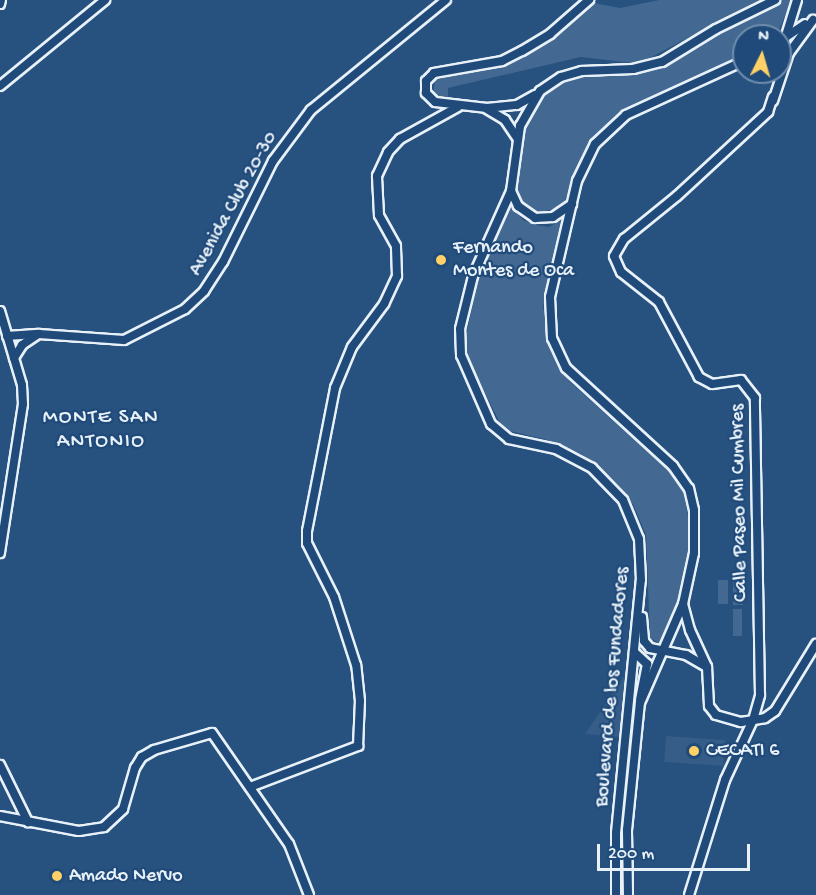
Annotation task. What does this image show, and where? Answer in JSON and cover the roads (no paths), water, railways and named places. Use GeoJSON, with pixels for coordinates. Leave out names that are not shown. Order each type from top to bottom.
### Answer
{"type":"FeatureCollection","features":[{"type":"Feature","properties":{"kind":"main road","name":"Boulevard de los Fundadores"},"geometry":{"type":"LineString","coordinates":[[616,895],[616,833],[640,597],[639,538],[619,494],[592,468],[565,452],[524,444],[499,433],[485,415],[463,363],[460,339],[468,292],[511,191],[517,138],[527,109],[540,91],[561,77],[582,71],[633,69],[662,62],[716,29],[775,0]]}},
{"type":"Feature","properties":{"kind":"main road"},"geometry":{"type":"LineString","coordinates":[[788,24],[797,0]]}},
{"type":"Feature","properties":{"kind":"main road"},"geometry":{"type":"LineString","coordinates":[[792,34],[815,19]]}},
{"type":"Feature","properties":{"kind":"main road"},"geometry":{"type":"LineString","coordinates":[[773,101],[789,53],[815,19]]}},
{"type":"Feature","properties":{"kind":"main road","name":"Boulevard de los Fundadores"},"geometry":{"type":"LineString","coordinates":[[626,895],[627,830],[640,703],[683,604],[696,532],[689,489],[673,466],[566,368],[552,338],[550,297],[585,160],[609,129],[641,107],[707,81],[732,67]]}},
{"type":"Feature","properties":{"kind":"main road"},"geometry":{"type":"LineString","coordinates":[[487,108],[517,105],[540,91]]}},
{"type":"Feature","properties":{"kind":"main road"},"geometry":{"type":"LineString","coordinates":[[487,108],[505,120],[517,138]]}},
{"type":"Feature","properties":{"kind":"main road"},"geometry":{"type":"LineString","coordinates":[[511,191],[522,211],[535,218],[553,217],[572,204]]}},
{"type":"Feature","properties":{"kind":"main road"},"geometry":{"type":"LineString","coordinates":[[640,597],[644,641],[662,653],[686,655],[707,667]]}},
{"type":"Feature","properties":{"kind":"main road"},"geometry":{"type":"LineString","coordinates":[[683,604],[690,630],[707,667]]}},
{"type":"Feature","properties":{"kind":"main road"},"geometry":{"type":"LineString","coordinates":[[634,652],[647,665],[640,688],[640,703]]}},
{"type":"Feature","properties":{"kind":"main road"},"geometry":{"type":"LineString","coordinates":[[615,884],[626,895]]}},
{"type":"Feature","properties":{"kind":"street"},"geometry":{"type":"LineString","coordinates":[[0,4],[1,0]]}},
{"type":"Feature","properties":{"kind":"street"},"geometry":{"type":"LineString","coordinates":[[0,86],[105,0]]}},
{"type":"Feature","properties":{"kind":"street","name":"Avenida Club 20-30"},"geometry":{"type":"LineString","coordinates":[[39,334],[124,340],[185,309],[204,291],[224,262],[273,161],[311,110],[446,0]]}},
{"type":"Feature","properties":{"kind":"street"},"geometry":{"type":"LineString","coordinates":[[487,108],[458,106],[430,99],[424,87],[429,77],[502,61],[522,51],[550,34],[589,0]]}},
{"type":"Feature","properties":{"kind":"street","name":"Calle Paseo Mil Cumbres"},"geometry":{"type":"LineString","coordinates":[[753,720],[760,696],[755,398],[741,380],[712,384],[699,377],[659,302],[621,272],[614,256],[624,239],[707,169],[768,112],[773,101],[776,84]]}},
{"type":"Feature","properties":{"kind":"street"},"geometry":{"type":"LineString","coordinates":[[250,787],[358,746],[360,701],[356,665],[334,597],[307,543],[307,531],[334,388],[352,347],[384,304],[397,276],[396,246],[379,215],[377,176],[388,152],[400,139],[458,106]]}},
{"type":"Feature","properties":{"kind":"street"},"geometry":{"type":"LineString","coordinates":[[0,312],[14,358],[23,404],[0,554]]}},
{"type":"Feature","properties":{"kind":"street"},"geometry":{"type":"LineString","coordinates":[[7,336],[39,334]]}},
{"type":"Feature","properties":{"kind":"street"},"geometry":{"type":"LineString","coordinates":[[14,358],[25,341],[39,334]]}},
{"type":"Feature","properties":{"kind":"street"},"geometry":{"type":"LineString","coordinates":[[707,667],[709,706],[716,715],[725,720],[753,720],[775,711],[816,644]]}},
{"type":"Feature","properties":{"kind":"street"},"geometry":{"type":"LineString","coordinates":[[689,895],[725,780],[753,720]]}},
{"type":"Feature","properties":{"kind":"street"},"geometry":{"type":"LineString","coordinates":[[0,816],[79,831],[104,827],[123,809],[135,768],[142,757],[154,750],[212,733],[289,844],[309,895]]}},
{"type":"Feature","properties":{"kind":"street"},"geometry":{"type":"LineString","coordinates":[[0,765],[28,822]]}},
{"type":"Feature","properties":{"kind":"place","name":"Fernando Montes de Oca"},"geometry":{"type":"Point","coordinates":[441,260]}},
{"type":"Feature","properties":{"kind":"place","name":"CECATI 6"},"geometry":{"type":"Point","coordinates":[694,751]}},
{"type":"Feature","properties":{"kind":"place","name":"Amado Nervo"},"geometry":{"type":"Point","coordinates":[57,876]}},
{"type":"Feature","properties":{"kind":"district","name":"MONTE SAN ANTONIO"},"geometry":{"type":"Point","coordinates":[101,431]}}]}
